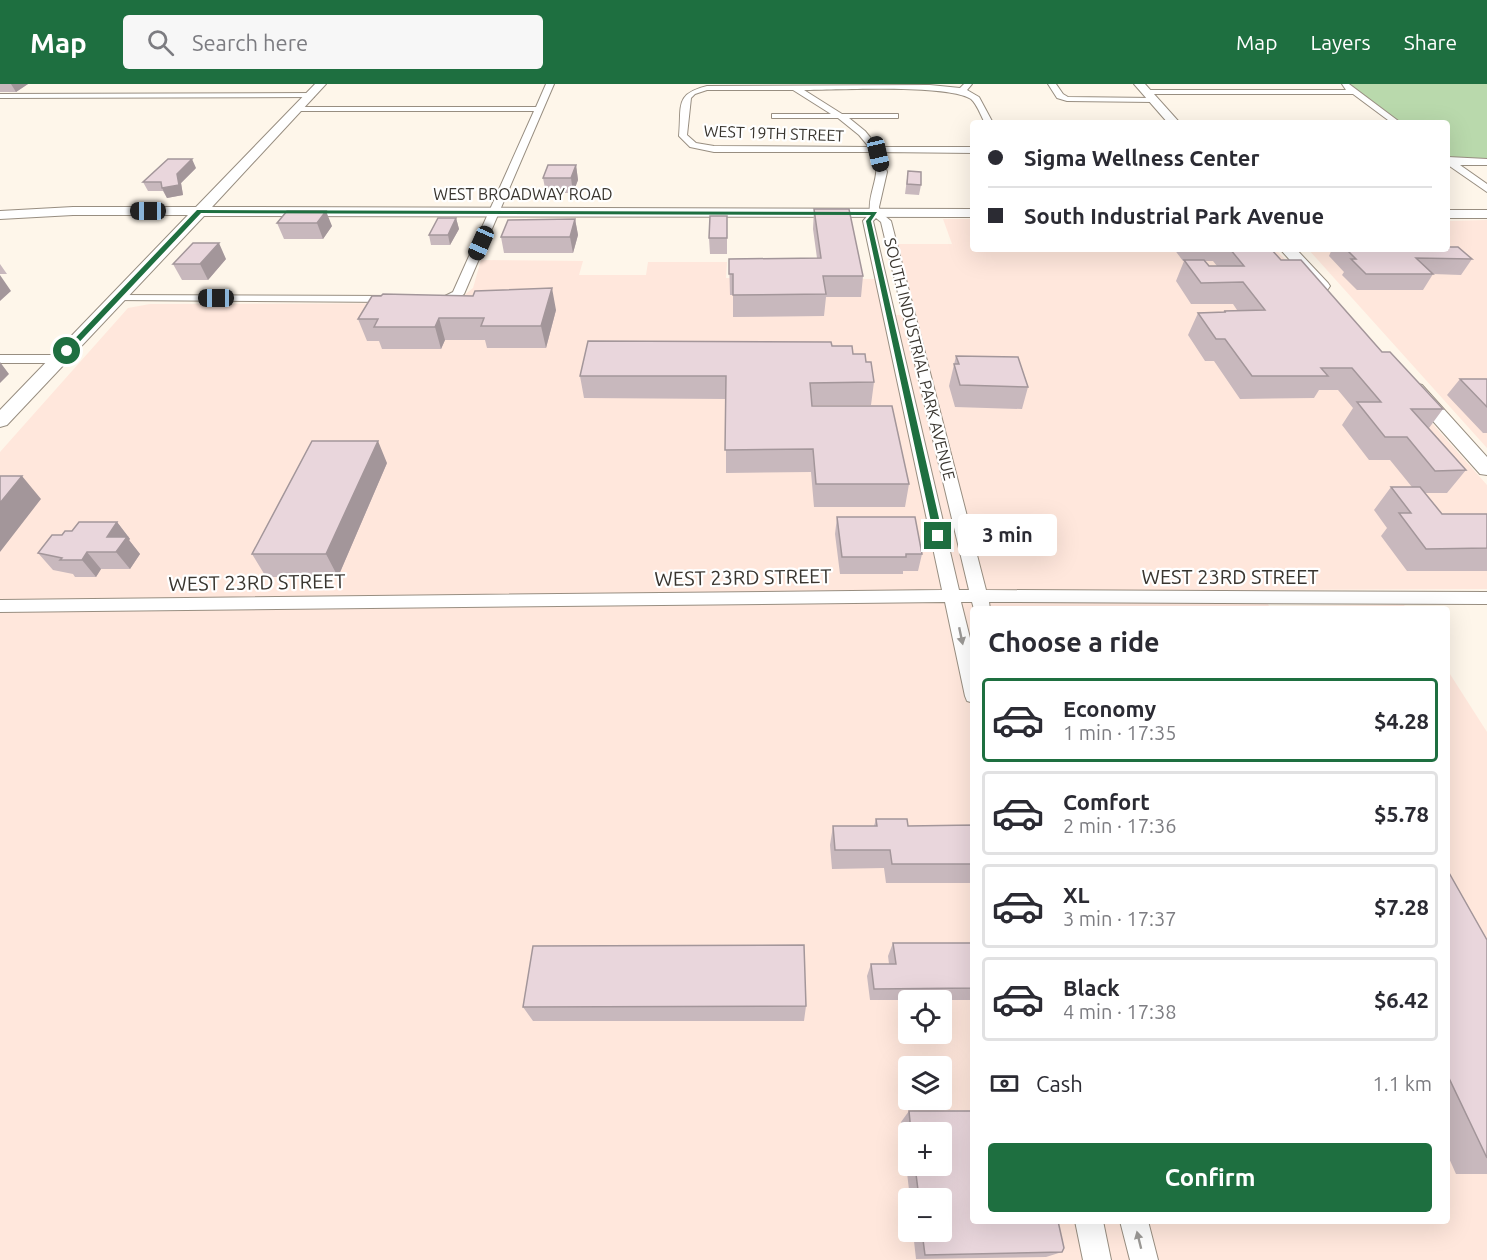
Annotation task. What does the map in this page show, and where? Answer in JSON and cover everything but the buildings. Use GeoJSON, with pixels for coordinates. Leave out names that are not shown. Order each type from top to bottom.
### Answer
{"type":"FeatureCollection","features":[{"type":"Feature","properties":{"kind":"main road"},"geometry":{"type":"LineString","coordinates":[[0,421],[321,84]]}},
{"type":"Feature","properties":{"kind":"main road"},"geometry":{"type":"LineString","coordinates":[[1146,92],[1171,120]]}},
{"type":"Feature","properties":{"kind":"main road","name":"WEST BROADWAY ROAD"},"geometry":{"type":"LineString","coordinates":[[0,207],[73,211],[199,212],[970,213]]}},
{"type":"Feature","properties":{"kind":"main road","name":"WEST BROADWAY ROAD"},"geometry":{"type":"LineString","coordinates":[[0,215],[73,211]]}},
{"type":"Feature","properties":{"kind":"main road"},"geometry":{"type":"LineString","coordinates":[[1450,214],[1487,214]]}},
{"type":"Feature","properties":{"kind":"main road"},"geometry":{"type":"LineString","coordinates":[[1291,252],[1331,297]]}},
{"type":"Feature","properties":{"kind":"main road"},"geometry":{"type":"LineString","coordinates":[[1403,376],[1486,466]]}},
{"type":"Feature","properties":{"kind":"street"},"geometry":{"type":"LineString","coordinates":[[426,299],[454,297],[458,294],[550,84]]}},
{"type":"Feature","properties":{"kind":"street"},"geometry":{"type":"LineString","coordinates":[[1052,84],[1064,98],[1146,92],[1355,92]]}},
{"type":"Feature","properties":{"kind":"street"},"geometry":{"type":"LineString","coordinates":[[1262,84],[1271,92]]}},
{"type":"Feature","properties":{"kind":"street"},"geometry":{"type":"LineString","coordinates":[[1344,84],[1393,120]]}},
{"type":"Feature","properties":{"kind":"street"},"geometry":{"type":"LineString","coordinates":[[792,86],[965,87],[976,99],[987,120]]}},
{"type":"Feature","properties":{"kind":"street"},"geometry":{"type":"LineString","coordinates":[[792,86],[862,133],[876,150],[882,174],[875,193],[875,213]]}},
{"type":"Feature","properties":{"kind":"street","name":"WEST 19TH STREET"},"geometry":{"type":"LineString","coordinates":[[792,86],[694,89],[686,100],[688,144],[723,149],[970,150]]}},
{"type":"Feature","properties":{"kind":"street"},"geometry":{"type":"LineString","coordinates":[[0,96],[311,95]]}},
{"type":"Feature","properties":{"kind":"street"},"geometry":{"type":"LineString","coordinates":[[297,109],[539,109]]}},
{"type":"Feature","properties":{"kind":"street"},"geometry":{"type":"LineString","coordinates":[[776,116],[895,116]]}},
{"type":"Feature","properties":{"kind":"street"},"geometry":{"type":"LineString","coordinates":[[1450,161],[1487,162]]}},
{"type":"Feature","properties":{"kind":"street"},"geometry":{"type":"LineString","coordinates":[[1450,162],[1487,189]]}},
{"type":"Feature","properties":{"kind":"street","name":"SOUTH INDUSTRIAL PARK AVENUE"},"geometry":{"type":"LineString","coordinates":[[970,678],[868,221],[875,213],[886,221],[981,603]]}},
{"type":"Feature","properties":{"kind":"street"},"geometry":{"type":"LineString","coordinates":[[117,298],[404,299]]}},
{"type":"Feature","properties":{"kind":"street"},"geometry":{"type":"LineString","coordinates":[[0,359],[59,359]]}},
{"type":"Feature","properties":{"kind":"street","name":"WEST 23RD STREET"},"geometry":{"type":"LineString","coordinates":[[0,606],[952,596],[981,603],[1487,598]]}},
{"type":"Feature","properties":{"kind":"street"},"geometry":{"type":"LineString","coordinates":[[1090,1224],[1097,1260]]}},
{"type":"Feature","properties":{"kind":"street"},"geometry":{"type":"LineString","coordinates":[[1135,1224],[1143,1260]]}},
{"type":"Feature","properties":{"kind":"shaded area"},"geometry":{"type":"Polygon","coordinates":[[[943,219],[970,219],[970,252],[1278,252],[1487,485],[1487,589],[1260,590],[1269,606],[970,606],[970,1224],[1450,1224],[1450,674],[1487,732],[1487,1260],[0,1260],[0,452],[128,308],[150,304],[445,303],[457,301],[473,288],[481,260],[583,261],[579,275],[646,275],[648,262],[727,262],[726,278],[877,279],[885,315],[913,315],[896,244],[952,244],[943,219]]]}},
{"type":"Feature","properties":{"kind":"shaded area"},"geometry":{"type":"Polygon","coordinates":[[[1487,220],[1487,448],[1311,252],[1450,252],[1450,221],[1487,220]]]}},
{"type":"Feature","properties":{"kind":"shaded area"},"geometry":{"type":"Polygon","coordinates":[[[1404,605],[1405,606],[1269,606],[1404,605]]]}},
{"type":"Feature","properties":{"kind":"green space"},"geometry":{"type":"Polygon","coordinates":[[[1349,84],[1487,84],[1487,159],[1450,158],[1450,120],[1398,120],[1349,84]]]}},
{"type":"Feature","properties":{"kind":"route"},"geometry":{"type":"LineString","coordinates":[[67,351],[199,212],[875,213],[868,221],[938,536]]}}]}
